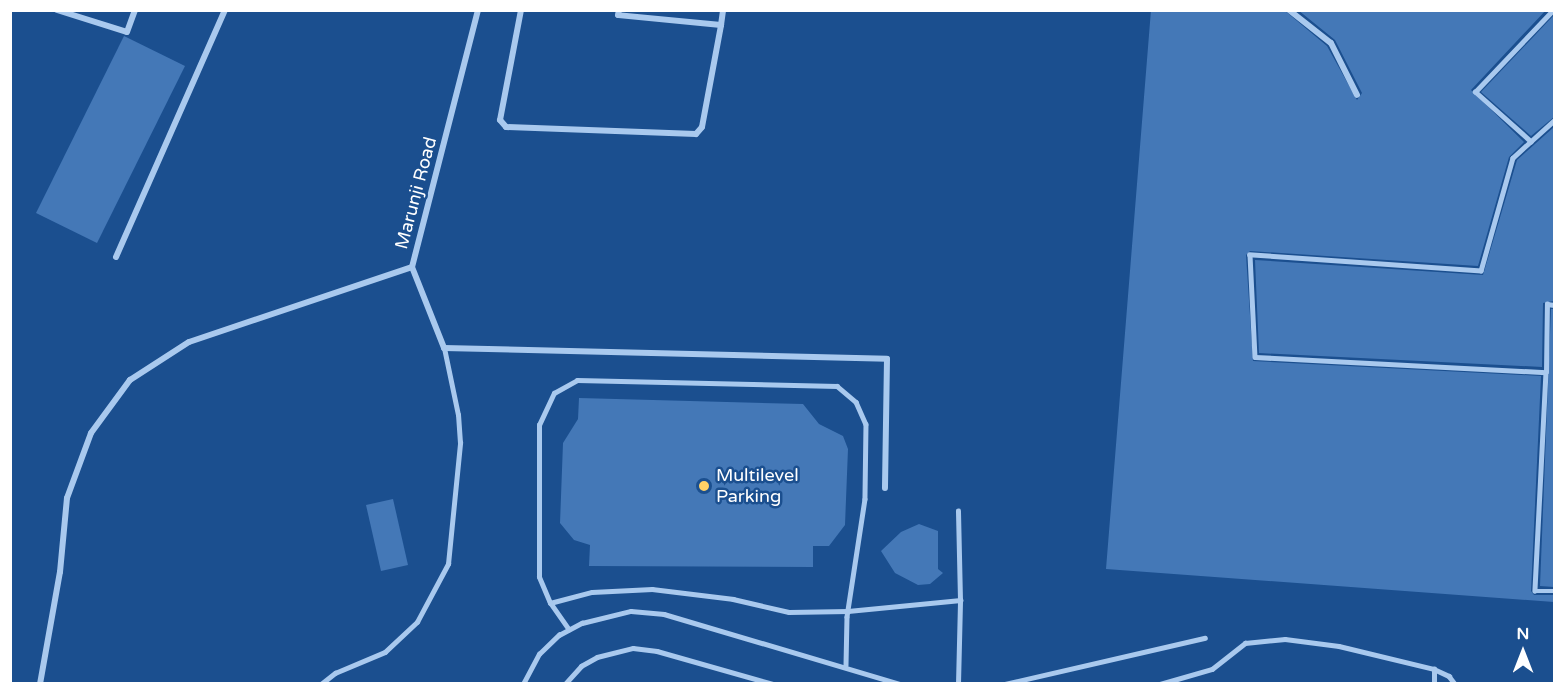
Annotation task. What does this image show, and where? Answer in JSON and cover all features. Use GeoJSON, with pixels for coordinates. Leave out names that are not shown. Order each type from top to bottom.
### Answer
{"type":"FeatureCollection","features":[{"type":"Feature","properties":{"kind":"street"},"geometry":{"type":"LineString","coordinates":[[57,10],[127,32],[135,10]]}},
{"type":"Feature","properties":{"kind":"street"},"geometry":{"type":"LineString","coordinates":[[116,257],[225,10]]}},
{"type":"Feature","properties":{"kind":"street","name":"Marunji Road"},"geometry":{"type":"LineString","coordinates":[[444,348],[412,267],[478,10]]}},
{"type":"Feature","properties":{"kind":"street"},"geometry":{"type":"LineString","coordinates":[[521,10],[501,112],[500,120],[506,127],[696,134],[702,127],[723,10]]}},
{"type":"Feature","properties":{"kind":"street"},"geometry":{"type":"LineString","coordinates":[[619,10],[618,15],[721,25]]}},
{"type":"Feature","properties":{"kind":"street"},"geometry":{"type":"LineString","coordinates":[[1289,10],[1331,44],[1357,94]]}},
{"type":"Feature","properties":{"kind":"street"},"geometry":{"type":"LineString","coordinates":[[40,684],[60,572],[68,498],[91,433],[130,380],[189,342],[412,267]]}},
{"type":"Feature","properties":{"kind":"street"},"geometry":{"type":"LineString","coordinates":[[444,348],[887,359],[885,488]]}},
{"type":"Feature","properties":{"kind":"lane"},"geometry":{"type":"LineString","coordinates":[[1531,142],[1476,92],[1553,10]]}},
{"type":"Feature","properties":{"kind":"lane"},"geometry":{"type":"LineString","coordinates":[[1546,372],[1255,357],[1250,255],[1480,271],[1513,158],[1554,121]]}},
{"type":"Feature","properties":{"kind":"lane"},"geometry":{"type":"LineString","coordinates":[[1554,304],[1548,304],[1535,591],[1554,591]]}},
{"type":"Feature","properties":{"kind":"lane","name":"Marunji Road"},"geometry":{"type":"LineString","coordinates":[[321,684],[335,672],[385,652],[417,622],[448,564],[453,527],[459,434],[444,348]]}},
{"type":"Feature","properties":{"kind":"lane"},"geometry":{"type":"LineString","coordinates":[[569,630],[550,603],[539,578],[539,425],[554,393],[577,380],[837,386],[856,402],[866,424],[865,499],[848,611],[846,665]]}},
{"type":"Feature","properties":{"kind":"lane"},"geometry":{"type":"LineString","coordinates":[[958,511],[960,600],[958,684]]}},
{"type":"Feature","properties":{"kind":"lane"},"geometry":{"type":"LineString","coordinates":[[550,603],[592,592],[651,589],[733,599],[789,612],[848,611],[960,600]]}},
{"type":"Feature","properties":{"kind":"lane"},"geometry":{"type":"LineString","coordinates":[[523,684],[539,654],[569,630],[609,614],[664,614],[846,665],[901,684]]}},
{"type":"Feature","properties":{"kind":"lane"},"geometry":{"type":"LineString","coordinates":[[1005,684],[1205,638]]}},
{"type":"Feature","properties":{"kind":"lane"},"geometry":{"type":"LineString","coordinates":[[1160,684],[1212,669],[1245,643],[1285,639],[1339,646],[1434,669],[1449,676],[1455,684]]}},
{"type":"Feature","properties":{"kind":"lane"},"geometry":{"type":"LineString","coordinates":[[565,684],[581,666],[597,657],[633,648],[657,651],[773,684]]}},
{"type":"Feature","properties":{"kind":"lane"},"geometry":{"type":"LineString","coordinates":[[1434,669],[1434,684]]}},
{"type":"Feature","properties":{"kind":"building"},"geometry":{"type":"Polygon","coordinates":[[[1151,10],[1284,10],[1327,46],[1357,100],[1362,93],[1335,40],[1298,10],[1546,10],[1471,90],[1524,142],[1509,157],[1478,266],[1250,251],[1246,255],[1253,361],[1541,376],[1531,591],[1534,595],[1554,595],[1554,602],[1106,569],[1151,10]]]}},
{"type":"Feature","properties":{"kind":"building"},"geometry":{"type":"Polygon","coordinates":[[[1554,15],[1554,117],[1531,136],[1481,92],[1554,15]]]}},
{"type":"Feature","properties":{"kind":"building"},"geometry":{"type":"Polygon","coordinates":[[[124,36],[185,66],[97,243],[36,213],[124,36]]]}},
{"type":"Feature","properties":{"kind":"building"},"geometry":{"type":"Polygon","coordinates":[[[1554,127],[1554,301],[1543,303],[1542,367],[1259,353],[1255,260],[1483,275],[1517,160],[1554,127]]]}},
{"type":"Feature","properties":{"kind":"building"},"geometry":{"type":"Polygon","coordinates":[[[1551,309],[1554,309],[1554,587],[1540,586],[1551,309]]]}},
{"type":"Feature","properties":{"kind":"building","name":"Multilevel Parking"},"geometry":{"type":"Polygon","coordinates":[[[579,398],[803,404],[819,424],[843,436],[848,449],[845,525],[829,546],[813,546],[813,567],[589,566],[590,545],[574,540],[560,523],[563,443],[578,419],[579,398]]]}},
{"type":"Feature","properties":{"kind":"building"},"geometry":{"type":"Polygon","coordinates":[[[393,499],[408,565],[381,571],[366,505],[393,499]]]}},
{"type":"Feature","properties":{"kind":"building"},"geometry":{"type":"Polygon","coordinates":[[[919,524],[938,531],[938,569],[943,573],[930,584],[918,585],[895,573],[881,551],[901,532],[919,524]]]}},
{"type":"Feature","properties":{"kind":"place","name":"Multilevel Parking"},"geometry":{"type":"Point","coordinates":[704,486]}}]}
